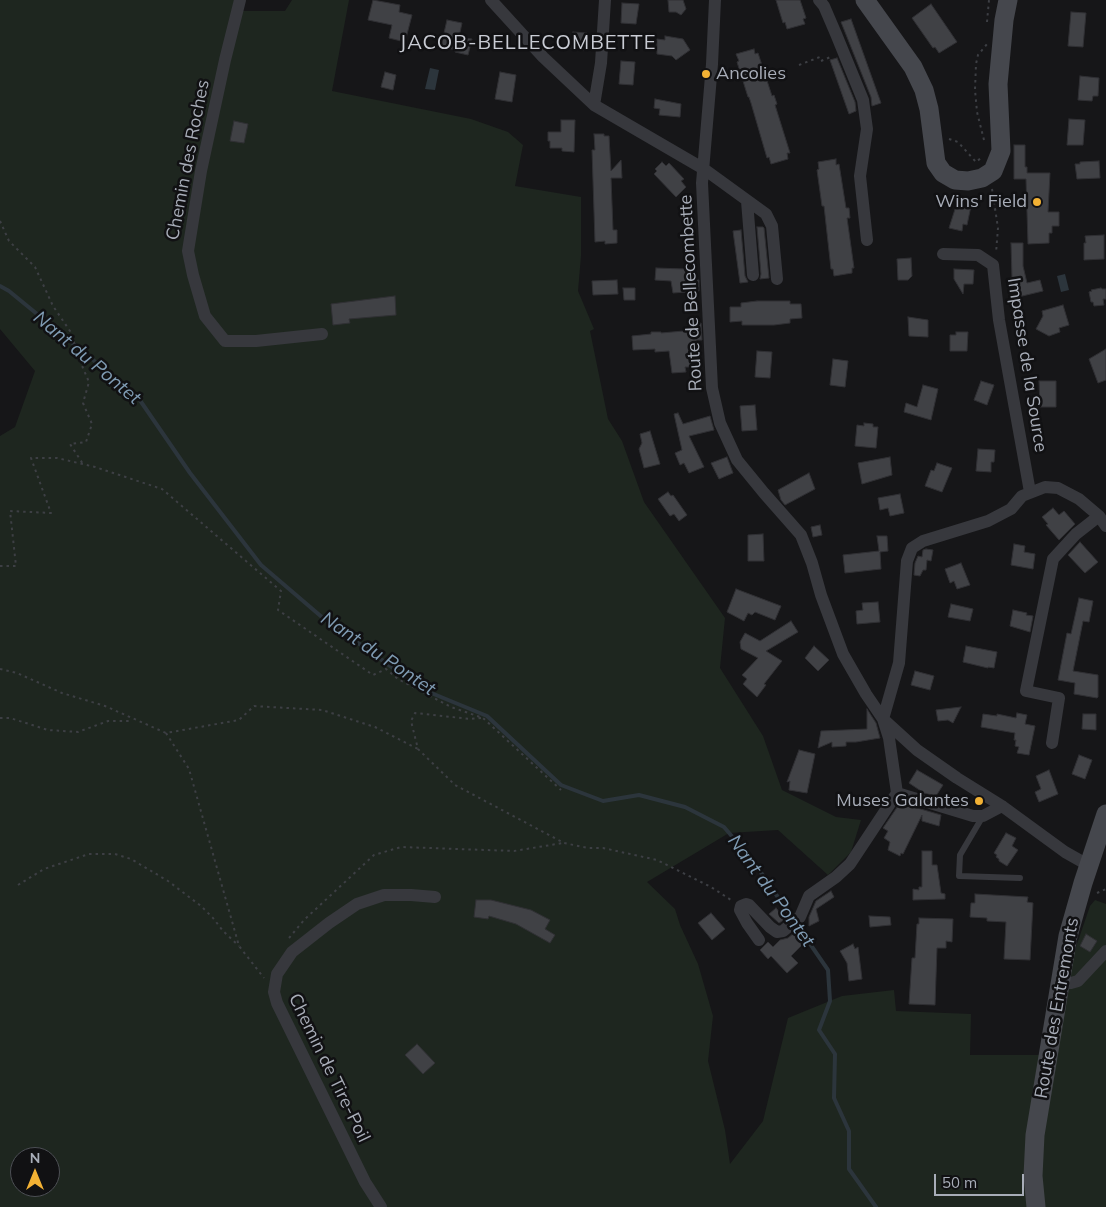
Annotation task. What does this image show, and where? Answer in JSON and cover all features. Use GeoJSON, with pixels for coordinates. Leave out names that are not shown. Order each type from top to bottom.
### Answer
{"type":"FeatureCollection","features":[{"type":"Feature","properties":{"kind":"street","name":"Chemin des Roches"},"geometry":{"type":"LineString","coordinates":[[240,0],[201,171],[188,251],[193,275],[205,316],[225,341],[256,341],[322,334]]}},
{"type":"Feature","properties":{"kind":"street"},"geometry":{"type":"LineString","coordinates":[[491,0],[543,57],[594,105],[704,169],[766,214],[772,226],[777,279]]}},
{"type":"Feature","properties":{"kind":"street"},"geometry":{"type":"LineString","coordinates":[[594,105],[601,63],[605,0]]}},
{"type":"Feature","properties":{"kind":"street","name":"Route de Bellecombette"},"geometry":{"type":"LineString","coordinates":[[715,0],[702,183],[712,388],[720,424],[737,460],[801,535],[843,654],[866,694],[883,718],[917,750],[1088,866]]}},
{"type":"Feature","properties":{"kind":"street"},"geometry":{"type":"LineString","coordinates":[[819,0],[824,6],[863,100],[867,129],[860,176],[867,240]]}},
{"type":"Feature","properties":{"kind":"street"},"geometry":{"type":"LineString","coordinates":[[865,0],[913,67],[924,90],[929,109],[936,163],[943,173],[955,180],[968,181],[982,178],[993,170],[1001,151],[998,84],[1004,20],[1008,0]]}},
{"type":"Feature","properties":{"kind":"street"},"geometry":{"type":"LineString","coordinates":[[747,201],[753,275]]}},
{"type":"Feature","properties":{"kind":"street","name":"Impasse de la Source"},"geometry":{"type":"LineString","coordinates":[[943,254],[978,255],[993,265],[999,320],[1030,492]]}},
{"type":"Feature","properties":{"kind":"street"},"geometry":{"type":"LineString","coordinates":[[883,718],[899,663],[907,561],[912,548],[923,541],[988,521],[1011,509],[1022,496],[1030,492],[1045,487],[1058,488],[1079,499],[1104,520],[1076,534],[1053,559],[1049,576],[1026,691],[1059,698],[1052,743]]}},
{"type":"Feature","properties":{"kind":"street","name":"Route de Bellecombette"},"geometry":{"type":"LineString","coordinates":[[883,718],[889,738],[897,793]]}},
{"type":"Feature","properties":{"kind":"street"},"geometry":{"type":"LineString","coordinates":[[759,940],[747,923],[740,910],[740,906],[748,905],[777,932],[783,931],[800,916],[809,896],[836,877],[850,864],[897,793],[973,816],[983,816],[1002,806]]}},
{"type":"Feature","properties":{"kind":"street","name":"Route des Entremonts"},"geometry":{"type":"LineString","coordinates":[[1036,1207],[1033,1176],[1035,1135],[1072,917],[1106,814]]}},
{"type":"Feature","properties":{"kind":"street","name":"Chemin de Tire-Poil"},"geometry":{"type":"LineString","coordinates":[[381,1207],[365,1182],[277,1003],[274,992],[277,974],[292,952],[329,923],[358,904],[384,895],[435,897]]}},
{"type":"Feature","properties":{"kind":"street"},"geometry":{"type":"LineString","coordinates":[[1061,983],[1078,981],[1106,951]]}},
{"type":"Feature","properties":{"kind":"lane"},"geometry":{"type":"LineString","coordinates":[[983,816],[960,855],[959,876],[1020,878]]}},
{"type":"Feature","properties":{"kind":"path"},"geometry":{"type":"LineString","coordinates":[[988,27],[989,0]]}},
{"type":"Feature","properties":{"kind":"path"},"geometry":{"type":"LineString","coordinates":[[985,143],[977,112],[975,90],[978,55],[988,41]]}},
{"type":"Feature","properties":{"kind":"path"},"geometry":{"type":"LineString","coordinates":[[799,65],[820,57]]}},
{"type":"Feature","properties":{"kind":"path"},"geometry":{"type":"LineString","coordinates":[[944,134],[958,142],[976,162],[982,157]]}},
{"type":"Feature","properties":{"kind":"path"},"geometry":{"type":"LineString","coordinates":[[987,184],[992,188],[998,228],[993,265]]}},
{"type":"Feature","properties":{"kind":"path"},"geometry":{"type":"LineString","coordinates":[[0,221],[9,241],[35,267],[53,306],[70,331],[89,382],[83,403],[92,424],[86,442],[70,444],[83,464]]}},
{"type":"Feature","properties":{"kind":"path"},"geometry":{"type":"LineString","coordinates":[[0,566],[16,566],[10,511],[51,513],[30,458],[58,458],[162,489],[281,591],[278,610],[373,675],[386,669],[398,679],[444,703],[484,718],[561,790]]}},
{"type":"Feature","properties":{"kind":"path"},"geometry":{"type":"LineString","coordinates":[[0,669],[17,673],[62,693],[105,706],[166,733],[239,720],[254,706],[322,710],[375,727],[418,750],[455,785],[564,843],[588,848],[602,848],[657,860],[711,887],[740,906]]}},
{"type":"Feature","properties":{"kind":"path"},"geometry":{"type":"LineString","coordinates":[[418,750],[412,720],[415,713],[470,719],[484,718]]}},
{"type":"Feature","properties":{"kind":"path"},"geometry":{"type":"LineString","coordinates":[[0,718],[10,718],[48,730],[78,732],[108,721],[135,720]]}},
{"type":"Feature","properties":{"kind":"path"},"geometry":{"type":"LineString","coordinates":[[166,733],[189,769],[239,946]]}},
{"type":"Feature","properties":{"kind":"path"},"geometry":{"type":"LineString","coordinates":[[285,942],[304,920],[374,855],[401,847],[514,851],[564,843]]}},
{"type":"Feature","properties":{"kind":"path"},"geometry":{"type":"LineString","coordinates":[[18,885],[44,870],[89,854],[115,854],[131,859],[168,881],[201,906],[239,946],[266,980],[268,972]]}},
{"type":"Feature","properties":{"kind":"path"},"geometry":{"type":"LineString","coordinates":[[1097,893],[1106,889]]}},
{"type":"Feature","properties":{"kind":"shaded area"},"geometry":{"type":"Polygon","coordinates":[[[0,0],[237,0],[233,11],[285,11],[292,0],[349,0],[332,91],[471,119],[508,132],[523,145],[515,186],[581,197],[581,256],[578,291],[594,329],[590,331],[608,419],[622,441],[644,502],[725,618],[720,668],[763,736],[782,790],[836,817],[861,820],[851,852],[828,875],[778,830],[729,833],[647,882],[675,909],[680,925],[698,964],[713,1016],[708,1061],[725,1130],[730,1164],[763,1121],[788,1018],[842,996],[894,990],[896,1011],[971,1014],[970,1055],[1039,1055],[1090,906],[1095,900],[1106,904],[1106,1207],[0,1207],[0,436],[15,427],[35,371],[0,329],[0,0]]]}},
{"type":"Feature","properties":{"kind":"shaded area"},"geometry":{"type":"Polygon","coordinates":[[[430,68],[439,70],[435,90],[425,89],[430,68]]]}},
{"type":"Feature","properties":{"kind":"shaded area"},"geometry":{"type":"Polygon","coordinates":[[[1065,274],[1069,290],[1061,292],[1057,276],[1065,274]]]}},
{"type":"Feature","properties":{"kind":"building"},"geometry":{"type":"Polygon","coordinates":[[[373,0],[400,5],[399,12],[412,15],[405,42],[389,38],[392,25],[368,20],[373,0]]]}},
{"type":"Feature","properties":{"kind":"building"},"geometry":{"type":"Polygon","coordinates":[[[668,0],[683,0],[686,9],[681,15],[676,12],[669,12],[668,0]]]}},
{"type":"Feature","properties":{"kind":"building"},"geometry":{"type":"Polygon","coordinates":[[[776,0],[800,0],[806,18],[803,19],[805,24],[787,29],[785,22],[783,23],[776,0]]]}},
{"type":"Feature","properties":{"kind":"building"},"geometry":{"type":"Polygon","coordinates":[[[622,3],[639,4],[636,24],[621,23],[622,3]]]}},
{"type":"Feature","properties":{"kind":"building"},"geometry":{"type":"Polygon","coordinates":[[[931,4],[957,42],[939,53],[935,47],[933,48],[912,18],[931,4]]]}},
{"type":"Feature","properties":{"kind":"building"},"geometry":{"type":"Polygon","coordinates":[[[1071,12],[1086,13],[1083,47],[1068,46],[1071,12]]]}},
{"type":"Feature","properties":{"kind":"building"},"geometry":{"type":"Polygon","coordinates":[[[851,19],[881,103],[872,106],[871,97],[841,22],[851,19]]]}},
{"type":"Feature","properties":{"kind":"building"},"geometry":{"type":"Polygon","coordinates":[[[447,20],[462,23],[459,37],[472,39],[468,55],[441,46],[447,20]]]}},
{"type":"Feature","properties":{"kind":"building"},"geometry":{"type":"Polygon","coordinates":[[[573,32],[587,33],[585,50],[571,49],[573,32]]]}},
{"type":"Feature","properties":{"kind":"building"},"geometry":{"type":"Polygon","coordinates":[[[665,36],[683,39],[690,50],[676,60],[672,56],[657,54],[657,39],[665,40],[665,36]]]}},
{"type":"Feature","properties":{"kind":"building"},"geometry":{"type":"Polygon","coordinates":[[[754,49],[755,54],[758,53],[772,96],[774,95],[777,104],[775,105],[790,153],[787,153],[788,159],[771,164],[769,157],[767,158],[737,62],[739,61],[736,54],[754,49]]]}},
{"type":"Feature","properties":{"kind":"building"},"geometry":{"type":"Polygon","coordinates":[[[837,58],[855,102],[856,111],[849,114],[830,60],[837,58]]]}},
{"type":"Feature","properties":{"kind":"building"},"geometry":{"type":"Polygon","coordinates":[[[621,61],[635,62],[633,85],[619,84],[621,61]]]}},
{"type":"Feature","properties":{"kind":"building"},"geometry":{"type":"Polygon","coordinates":[[[385,72],[396,75],[393,90],[381,87],[385,72]]]}},
{"type":"Feature","properties":{"kind":"building"},"geometry":{"type":"Polygon","coordinates":[[[500,72],[516,75],[512,102],[495,99],[500,72]]]}},
{"type":"Feature","properties":{"kind":"building"},"geometry":{"type":"Polygon","coordinates":[[[1080,76],[1099,78],[1098,96],[1093,96],[1092,101],[1078,100],[1080,76]]]}},
{"type":"Feature","properties":{"kind":"building"},"geometry":{"type":"Polygon","coordinates":[[[655,99],[681,104],[680,117],[659,115],[660,109],[654,108],[655,99]]]}},
{"type":"Feature","properties":{"kind":"building"},"geometry":{"type":"Polygon","coordinates":[[[1069,119],[1085,120],[1083,145],[1067,145],[1069,119]]]}},
{"type":"Feature","properties":{"kind":"building"},"geometry":{"type":"Polygon","coordinates":[[[561,120],[575,120],[574,152],[562,151],[562,148],[550,148],[548,132],[561,132],[561,120]]]}},
{"type":"Feature","properties":{"kind":"building"},"geometry":{"type":"Polygon","coordinates":[[[234,121],[248,124],[244,143],[230,141],[234,121]]]}},
{"type":"Feature","properties":{"kind":"building"},"geometry":{"type":"Polygon","coordinates":[[[594,134],[609,136],[611,171],[621,160],[622,178],[611,178],[613,230],[617,230],[617,243],[605,244],[605,241],[595,242],[592,150],[595,150],[594,134]]]}},
{"type":"Feature","properties":{"kind":"building","name":"Wins' Field"},"geometry":{"type":"Polygon","coordinates":[[[1014,145],[1025,145],[1025,167],[1027,167],[1027,173],[1050,173],[1048,212],[1059,212],[1059,226],[1052,226],[1052,233],[1049,233],[1049,243],[1028,244],[1026,179],[1014,179],[1014,145]]]}},
{"type":"Feature","properties":{"kind":"building"},"geometry":{"type":"Polygon","coordinates":[[[836,159],[836,165],[839,164],[846,208],[849,208],[850,218],[847,218],[854,268],[852,268],[852,273],[834,276],[833,269],[831,269],[824,206],[822,206],[817,170],[819,169],[818,162],[836,159]]]}},
{"type":"Feature","properties":{"kind":"building"},"geometry":{"type":"Polygon","coordinates":[[[1099,161],[1100,178],[1077,179],[1075,164],[1099,161]]]}},
{"type":"Feature","properties":{"kind":"building"},"geometry":{"type":"Polygon","coordinates":[[[662,162],[666,166],[669,163],[684,179],[681,181],[686,187],[676,197],[654,174],[657,171],[655,169],[662,162]]]}},
{"type":"Feature","properties":{"kind":"building"},"geometry":{"type":"Polygon","coordinates":[[[957,203],[971,206],[967,225],[963,224],[962,231],[949,228],[957,203]]]}},
{"type":"Feature","properties":{"kind":"building"},"geometry":{"type":"Polygon","coordinates":[[[757,227],[764,228],[769,278],[760,279],[757,227]]]}},
{"type":"Feature","properties":{"kind":"building"},"geometry":{"type":"Polygon","coordinates":[[[741,230],[745,276],[748,282],[740,283],[733,231],[741,230]]]}},
{"type":"Feature","properties":{"kind":"building"},"geometry":{"type":"Polygon","coordinates":[[[1104,235],[1104,259],[1084,260],[1085,236],[1104,235]]]}},
{"type":"Feature","properties":{"kind":"building"},"geometry":{"type":"Polygon","coordinates":[[[1011,243],[1023,243],[1023,266],[1027,283],[1040,280],[1043,291],[1014,298],[1010,278],[1012,278],[1011,243]]]}},
{"type":"Feature","properties":{"kind":"building"},"geometry":{"type":"Polygon","coordinates":[[[911,258],[912,276],[908,280],[898,280],[897,259],[911,258]]]}},
{"type":"Feature","properties":{"kind":"building"},"geometry":{"type":"Polygon","coordinates":[[[656,268],[685,269],[686,280],[699,280],[699,291],[673,293],[671,281],[655,280],[656,268]]]}},
{"type":"Feature","properties":{"kind":"building"},"geometry":{"type":"Polygon","coordinates":[[[954,269],[974,270],[973,284],[964,284],[963,294],[954,279],[954,269]]]}},
{"type":"Feature","properties":{"kind":"building"},"geometry":{"type":"Polygon","coordinates":[[[617,280],[618,294],[593,295],[592,281],[617,280]]]}},
{"type":"Feature","properties":{"kind":"building"},"geometry":{"type":"Polygon","coordinates":[[[623,288],[635,288],[635,300],[624,300],[623,288]]]}},
{"type":"Feature","properties":{"kind":"building"},"geometry":{"type":"Polygon","coordinates":[[[1101,288],[1106,289],[1106,299],[1103,299],[1104,305],[1094,306],[1089,292],[1101,288]]]}},
{"type":"Feature","properties":{"kind":"building"},"geometry":{"type":"Polygon","coordinates":[[[395,296],[396,315],[349,319],[350,323],[333,325],[331,304],[395,296]]]}},
{"type":"Feature","properties":{"kind":"building"},"geometry":{"type":"Polygon","coordinates":[[[790,301],[790,304],[801,304],[802,318],[790,319],[790,323],[774,325],[742,325],[742,321],[730,322],[730,307],[741,307],[741,303],[790,301]]]}},
{"type":"Feature","properties":{"kind":"building"},"geometry":{"type":"Polygon","coordinates":[[[1063,305],[1069,325],[1059,328],[1060,332],[1049,336],[1036,329],[1043,316],[1042,311],[1063,305]]]}},
{"type":"Feature","properties":{"kind":"building"},"geometry":{"type":"Polygon","coordinates":[[[908,317],[928,320],[928,337],[909,336],[908,317]]]}},
{"type":"Feature","properties":{"kind":"building"},"geometry":{"type":"Polygon","coordinates":[[[695,323],[701,323],[702,340],[696,340],[697,367],[685,367],[686,372],[672,373],[669,351],[655,352],[655,349],[633,350],[632,336],[651,334],[651,332],[695,330],[695,323]]]}},
{"type":"Feature","properties":{"kind":"building"},"geometry":{"type":"Polygon","coordinates":[[[956,332],[968,332],[967,351],[950,351],[950,335],[956,335],[956,332]]]}},
{"type":"Feature","properties":{"kind":"building"},"geometry":{"type":"Polygon","coordinates":[[[1106,349],[1106,380],[1098,383],[1089,359],[1106,349]]]}},
{"type":"Feature","properties":{"kind":"building"},"geometry":{"type":"Polygon","coordinates":[[[757,351],[772,352],[770,378],[755,377],[757,351]]]}},
{"type":"Feature","properties":{"kind":"building"},"geometry":{"type":"Polygon","coordinates":[[[833,359],[848,361],[845,387],[830,385],[833,359]]]}},
{"type":"Feature","properties":{"kind":"building"},"geometry":{"type":"Polygon","coordinates":[[[981,381],[994,385],[987,405],[974,400],[981,381]]]}},
{"type":"Feature","properties":{"kind":"building"},"geometry":{"type":"Polygon","coordinates":[[[1039,381],[1056,381],[1056,407],[1040,407],[1039,381]]]}},
{"type":"Feature","properties":{"kind":"building"},"geometry":{"type":"Polygon","coordinates":[[[923,385],[938,389],[931,420],[904,412],[906,403],[917,407],[923,385]]]}},
{"type":"Feature","properties":{"kind":"building"},"geometry":{"type":"Polygon","coordinates":[[[755,405],[757,430],[742,431],[740,406],[755,405]]]}},
{"type":"Feature","properties":{"kind":"building"},"geometry":{"type":"Polygon","coordinates":[[[678,413],[683,424],[710,416],[714,430],[689,436],[704,467],[689,473],[684,463],[680,465],[675,453],[682,450],[674,414],[678,413]]]}},
{"type":"Feature","properties":{"kind":"building"},"geometry":{"type":"Polygon","coordinates":[[[864,423],[873,424],[873,427],[878,427],[876,448],[855,446],[857,425],[864,426],[864,423]]]}},
{"type":"Feature","properties":{"kind":"building"},"geometry":{"type":"Polygon","coordinates":[[[650,431],[660,464],[644,468],[639,449],[642,443],[640,434],[650,431]]]}},
{"type":"Feature","properties":{"kind":"building"},"geometry":{"type":"Polygon","coordinates":[[[978,449],[995,450],[994,462],[991,462],[991,472],[976,471],[978,449]]]}},
{"type":"Feature","properties":{"kind":"building"},"geometry":{"type":"Polygon","coordinates":[[[727,457],[733,473],[719,479],[711,463],[727,457]]]}},
{"type":"Feature","properties":{"kind":"building"},"geometry":{"type":"Polygon","coordinates":[[[890,457],[892,475],[862,484],[858,463],[890,457]]]}},
{"type":"Feature","properties":{"kind":"building"},"geometry":{"type":"Polygon","coordinates":[[[937,463],[952,468],[942,492],[925,486],[931,470],[934,471],[937,463]]]}},
{"type":"Feature","properties":{"kind":"building"},"geometry":{"type":"Polygon","coordinates":[[[809,473],[815,489],[785,505],[781,500],[778,490],[809,473]]]}},
{"type":"Feature","properties":{"kind":"building"},"geometry":{"type":"Polygon","coordinates":[[[668,492],[671,496],[673,495],[687,515],[679,521],[674,514],[670,516],[658,499],[668,492]]]}},
{"type":"Feature","properties":{"kind":"building"},"geometry":{"type":"Polygon","coordinates":[[[900,494],[904,513],[890,516],[888,508],[880,510],[878,498],[900,494]]]}},
{"type":"Feature","properties":{"kind":"building"},"geometry":{"type":"Polygon","coordinates":[[[1053,508],[1059,515],[1064,511],[1075,524],[1059,540],[1046,525],[1048,524],[1042,517],[1053,508]]]}},
{"type":"Feature","properties":{"kind":"building"},"geometry":{"type":"Polygon","coordinates":[[[820,525],[822,535],[813,537],[811,527],[820,525]]]}},
{"type":"Feature","properties":{"kind":"building"},"geometry":{"type":"Polygon","coordinates":[[[763,534],[764,561],[748,561],[748,535],[763,534]]]}},
{"type":"Feature","properties":{"kind":"building"},"geometry":{"type":"Polygon","coordinates":[[[877,536],[887,536],[888,551],[880,552],[881,569],[845,573],[843,555],[879,551],[877,536]]]}},
{"type":"Feature","properties":{"kind":"building"},"geometry":{"type":"Polygon","coordinates":[[[1080,542],[1098,562],[1085,573],[1068,555],[1080,542]]]}},
{"type":"Feature","properties":{"kind":"building"},"geometry":{"type":"Polygon","coordinates":[[[1014,544],[1025,546],[1024,552],[1035,554],[1033,569],[1011,565],[1014,544]]]}},
{"type":"Feature","properties":{"kind":"building"},"geometry":{"type":"Polygon","coordinates":[[[923,550],[933,550],[931,561],[927,560],[926,570],[923,570],[920,576],[914,575],[918,556],[922,557],[923,550]]]}},
{"type":"Feature","properties":{"kind":"building"},"geometry":{"type":"Polygon","coordinates":[[[961,563],[970,585],[957,589],[954,581],[950,583],[945,569],[961,563]]]}},
{"type":"Feature","properties":{"kind":"building"},"geometry":{"type":"Polygon","coordinates":[[[736,589],[781,606],[775,620],[755,612],[752,615],[748,613],[744,621],[727,612],[736,589]]]}},
{"type":"Feature","properties":{"kind":"building"},"geometry":{"type":"Polygon","coordinates":[[[1079,598],[1093,601],[1089,622],[1083,621],[1073,671],[1098,675],[1097,698],[1074,694],[1075,683],[1058,680],[1067,633],[1071,634],[1079,598]]]}},
{"type":"Feature","properties":{"kind":"building"},"geometry":{"type":"Polygon","coordinates":[[[878,602],[880,622],[857,624],[856,611],[863,610],[862,603],[878,602]]]}},
{"type":"Feature","properties":{"kind":"building"},"geometry":{"type":"Polygon","coordinates":[[[951,604],[973,609],[970,621],[948,617],[951,604]]]}},
{"type":"Feature","properties":{"kind":"building"},"geometry":{"type":"Polygon","coordinates":[[[1013,610],[1033,616],[1030,632],[1010,626],[1013,610]]]}},
{"type":"Feature","properties":{"kind":"building"},"geometry":{"type":"Polygon","coordinates":[[[791,621],[798,632],[766,651],[782,661],[764,684],[766,685],[757,697],[743,684],[747,679],[742,675],[758,658],[741,649],[740,642],[745,633],[760,641],[791,621]]]}},
{"type":"Feature","properties":{"kind":"building"},"geometry":{"type":"Polygon","coordinates":[[[814,646],[829,660],[818,671],[805,658],[814,646]]]}},
{"type":"Feature","properties":{"kind":"building"},"geometry":{"type":"Polygon","coordinates":[[[966,646],[997,652],[994,668],[963,662],[966,646]]]}},
{"type":"Feature","properties":{"kind":"building"},"geometry":{"type":"Polygon","coordinates":[[[915,671],[934,676],[930,690],[911,685],[915,671]]]}},
{"type":"Feature","properties":{"kind":"building"},"geometry":{"type":"Polygon","coordinates":[[[961,707],[953,723],[948,720],[938,721],[936,710],[961,707]]]}},
{"type":"Feature","properties":{"kind":"building"},"geometry":{"type":"Polygon","coordinates":[[[867,709],[876,723],[880,738],[846,742],[846,746],[832,747],[832,742],[818,748],[821,731],[867,729],[867,709]]]}},
{"type":"Feature","properties":{"kind":"building"},"geometry":{"type":"Polygon","coordinates":[[[1017,713],[1027,715],[1025,724],[1035,726],[1029,755],[1017,753],[1019,747],[1015,746],[1015,733],[981,727],[983,714],[997,716],[997,714],[1016,718],[1017,713]]]}},
{"type":"Feature","properties":{"kind":"building"},"geometry":{"type":"Polygon","coordinates":[[[1083,714],[1096,714],[1096,730],[1082,729],[1083,714]]]}},
{"type":"Feature","properties":{"kind":"building"},"geometry":{"type":"Polygon","coordinates":[[[799,750],[815,754],[807,793],[789,790],[790,781],[787,782],[799,750]]]}},
{"type":"Feature","properties":{"kind":"building"},"geometry":{"type":"Polygon","coordinates":[[[1079,755],[1092,760],[1085,779],[1072,774],[1079,755]]]}},
{"type":"Feature","properties":{"kind":"building"},"geometry":{"type":"Polygon","coordinates":[[[917,770],[943,785],[936,796],[924,793],[909,783],[917,770]]]}},
{"type":"Feature","properties":{"kind":"building"},"geometry":{"type":"Polygon","coordinates":[[[1049,770],[1058,794],[1039,802],[1035,792],[1041,789],[1036,776],[1049,770]]]}},
{"type":"Feature","properties":{"kind":"building"},"geometry":{"type":"Polygon","coordinates":[[[900,803],[941,815],[939,826],[922,821],[922,815],[903,854],[901,853],[900,856],[888,850],[890,842],[884,838],[888,831],[883,828],[900,803]]]}},
{"type":"Feature","properties":{"kind":"building"},"geometry":{"type":"Polygon","coordinates":[[[1006,833],[1016,838],[1012,846],[1018,850],[1007,866],[999,861],[994,853],[1006,833]]]}},
{"type":"Feature","properties":{"kind":"building"},"geometry":{"type":"Polygon","coordinates":[[[922,851],[932,851],[932,865],[937,865],[941,893],[945,894],[945,899],[913,900],[913,889],[919,890],[919,887],[922,887],[922,851]]]}},
{"type":"Feature","properties":{"kind":"building"},"geometry":{"type":"Polygon","coordinates":[[[831,891],[834,897],[816,909],[819,921],[809,926],[809,917],[816,901],[831,891]]]}},
{"type":"Feature","properties":{"kind":"building"},"geometry":{"type":"Polygon","coordinates":[[[975,894],[1028,897],[1027,902],[1033,903],[1030,960],[1004,959],[1006,922],[987,921],[987,918],[970,917],[971,903],[975,903],[975,894]]]}},
{"type":"Feature","properties":{"kind":"building"},"geometry":{"type":"Polygon","coordinates":[[[476,900],[491,900],[531,910],[550,920],[545,929],[555,935],[550,943],[516,924],[489,916],[488,919],[474,917],[476,900]]]}},
{"type":"Feature","properties":{"kind":"building"},"geometry":{"type":"Polygon","coordinates":[[[776,908],[785,919],[779,923],[769,914],[776,908]]]}},
{"type":"Feature","properties":{"kind":"building"},"geometry":{"type":"Polygon","coordinates":[[[711,913],[725,929],[712,940],[698,923],[711,913]]]}},
{"type":"Feature","properties":{"kind":"building"},"geometry":{"type":"Polygon","coordinates":[[[869,916],[890,917],[891,925],[870,927],[869,916]]]}},
{"type":"Feature","properties":{"kind":"building"},"geometry":{"type":"Polygon","coordinates":[[[919,918],[953,919],[952,942],[946,941],[946,948],[937,948],[935,1005],[909,1004],[912,958],[915,958],[919,918]]]}},
{"type":"Feature","properties":{"kind":"building"},"geometry":{"type":"Polygon","coordinates":[[[794,933],[803,944],[791,956],[798,963],[787,973],[771,956],[768,959],[760,950],[768,942],[773,947],[780,940],[788,938],[794,933]]]}},
{"type":"Feature","properties":{"kind":"building"},"geometry":{"type":"Polygon","coordinates":[[[1086,934],[1097,941],[1090,952],[1080,946],[1086,934]]]}},
{"type":"Feature","properties":{"kind":"building"},"geometry":{"type":"Polygon","coordinates":[[[853,944],[855,949],[858,947],[862,979],[849,981],[847,963],[840,951],[853,944]]]}},
{"type":"Feature","properties":{"kind":"building"},"geometry":{"type":"Polygon","coordinates":[[[417,1044],[435,1063],[423,1074],[405,1055],[417,1044]]]}},
{"type":"Feature","properties":{"kind":"waterway","name":"Nant du Pontet"},"geometry":{"type":"LineString","coordinates":[[0,286],[9,291],[137,396],[190,473],[261,565],[323,618],[424,690],[487,716],[561,785],[603,801],[639,795],[685,807],[724,827],[753,861],[828,970],[830,1001],[819,1030],[835,1054],[834,1098],[849,1131],[849,1169],[876,1207]]}},
{"type":"Feature","properties":{"kind":"place","name":"Ancolies"},"geometry":{"type":"Point","coordinates":[706,74]}},
{"type":"Feature","properties":{"kind":"place","name":"Wins' Field"},"geometry":{"type":"Point","coordinates":[1037,202]}},
{"type":"Feature","properties":{"kind":"place","name":"Muses Galantes"},"geometry":{"type":"Point","coordinates":[979,801]}},
{"type":"Feature","properties":{"kind":"district","name":"JACOB-BELLECOMBETTE"},"geometry":{"type":"Point","coordinates":[528,43]}}]}
